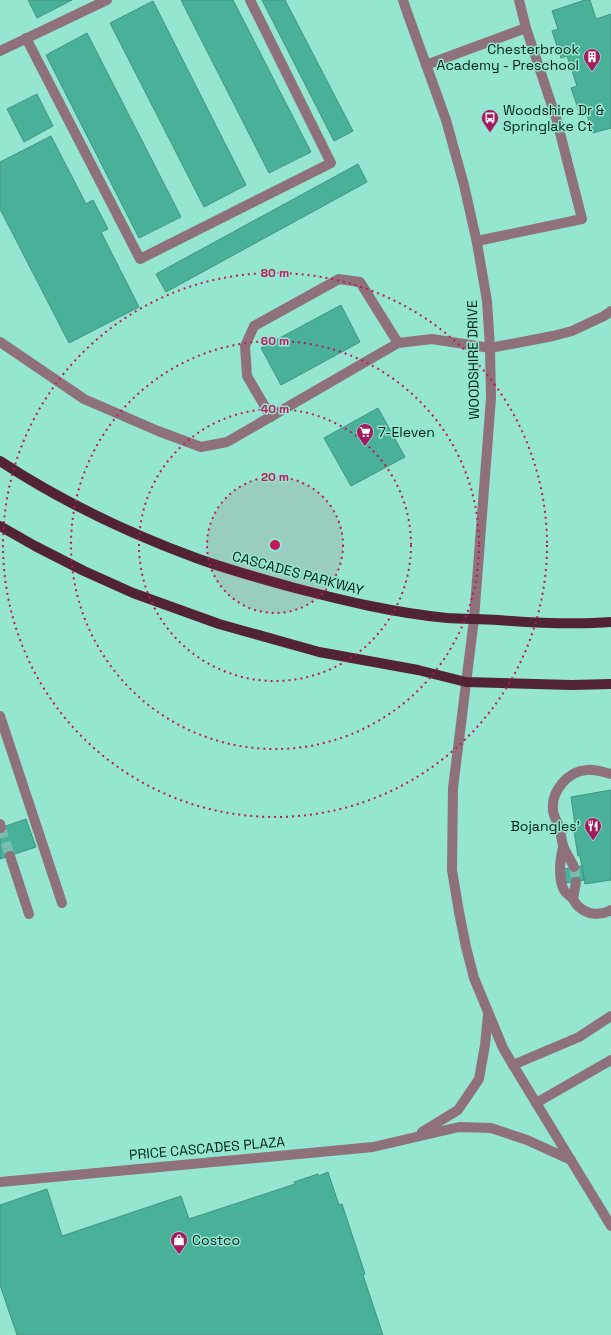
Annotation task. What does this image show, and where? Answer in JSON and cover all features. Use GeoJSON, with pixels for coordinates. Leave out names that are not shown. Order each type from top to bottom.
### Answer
{"type":"FeatureCollection","features":[{"type":"Feature","properties":{"kind":"main road","name":"CASCADES PARKWAY"},"geometry":{"type":"LineString","coordinates":[[0,461],[56,494],[102,518],[149,539],[202,560],[245,574],[345,602],[447,618],[551,624],[611,622]]}},
{"type":"Feature","properties":{"kind":"main road"},"geometry":{"type":"LineString","coordinates":[[0,526],[56,557],[133,593],[219,624],[319,652],[418,670],[466,682],[572,685],[611,684]]}},
{"type":"Feature","properties":{"kind":"street"},"geometry":{"type":"LineString","coordinates":[[0,51],[107,0]]}},
{"type":"Feature","properties":{"kind":"street"},"geometry":{"type":"LineString","coordinates":[[26,38],[140,259],[331,163],[250,0]]}},
{"type":"Feature","properties":{"kind":"street","name":"WOODSHIRE DRIVE"},"geometry":{"type":"LineString","coordinates":[[403,0],[446,120],[464,185],[477,241],[487,298],[491,398],[474,619],[454,788],[452,870],[459,912],[474,978],[503,1048],[611,1226]]}},
{"type":"Feature","properties":{"kind":"street"},"geometry":{"type":"LineString","coordinates":[[477,241],[582,219],[557,121],[526,28],[519,0]]}},
{"type":"Feature","properties":{"kind":"street"},"geometry":{"type":"LineString","coordinates":[[426,65],[526,28]]}},
{"type":"Feature","properties":{"kind":"street"},"geometry":{"type":"LineString","coordinates":[[271,416],[247,376],[245,346],[254,326],[339,279],[360,282],[398,343]]}},
{"type":"Feature","properties":{"kind":"street"},"geometry":{"type":"LineString","coordinates":[[0,342],[84,399],[158,431],[201,447],[227,442],[398,343],[432,339],[490,348],[572,331],[604,316],[611,311]]}},
{"type":"Feature","properties":{"kind":"street"},"geometry":{"type":"LineString","coordinates":[[0,716],[62,903]]}},
{"type":"Feature","properties":{"kind":"street"},"geometry":{"type":"LineString","coordinates":[[574,867],[563,847],[553,811],[555,794],[560,785],[571,775],[578,772],[597,770],[611,774]]}},
{"type":"Feature","properties":{"kind":"street"},"geometry":{"type":"LineString","coordinates":[[563,847],[560,859],[563,889],[584,911],[599,915],[611,910]]}},
{"type":"Feature","properties":{"kind":"street"},"geometry":{"type":"LineString","coordinates":[[10,856],[29,914]]}},
{"type":"Feature","properties":{"kind":"street"},"geometry":{"type":"LineString","coordinates":[[573,899],[576,882]]}},
{"type":"Feature","properties":{"kind":"street","name":"PRICE CASCADES PLAZA"},"geometry":{"type":"LineString","coordinates":[[416,1136],[458,1110],[479,1080],[485,1045],[488,1012]]}},
{"type":"Feature","properties":{"kind":"street"},"geometry":{"type":"LineString","coordinates":[[513,1065],[579,1037],[611,1016]]}},
{"type":"Feature","properties":{"kind":"street"},"geometry":{"type":"LineString","coordinates":[[536,1103],[611,1060]]}},
{"type":"Feature","properties":{"kind":"street","name":"PRICE CASCADES PLAZA"},"geometry":{"type":"LineString","coordinates":[[0,1182],[373,1147],[459,1127],[491,1128],[527,1140],[571,1160]]}},
{"type":"Feature","properties":{"kind":"building"},"geometry":{"type":"Polygon","coordinates":[[[28,0],[72,0],[37,18],[28,0]]]}},
{"type":"Feature","properties":{"kind":"building"},"geometry":{"type":"Polygon","coordinates":[[[181,0],[233,0],[311,152],[269,173],[181,0]]]}},
{"type":"Feature","properties":{"kind":"building"},"geometry":{"type":"Polygon","coordinates":[[[262,0],[285,0],[353,131],[334,141],[262,0]]]}},
{"type":"Feature","properties":{"kind":"building","name":"Chesterbrook Academy - Preschool"},"geometry":{"type":"Polygon","coordinates":[[[585,0],[590,0],[596,19],[611,14],[611,128],[593,133],[586,112],[580,114],[571,88],[577,86],[567,56],[561,58],[552,31],[558,29],[552,11],[585,0]]]}},
{"type":"Feature","properties":{"kind":"building"},"geometry":{"type":"Polygon","coordinates":[[[153,1],[246,185],[204,207],[110,23],[153,1]]]}},
{"type":"Feature","properties":{"kind":"building"},"geometry":{"type":"Polygon","coordinates":[[[87,33],[181,217],[139,238],[46,55],[87,33]]]}},
{"type":"Feature","properties":{"kind":"building"},"geometry":{"type":"Polygon","coordinates":[[[37,94],[53,126],[24,142],[7,109],[37,94]]]}},
{"type":"Feature","properties":{"kind":"building"},"geometry":{"type":"Polygon","coordinates":[[[51,136],[86,204],[93,200],[108,229],[101,232],[139,307],[69,343],[0,209],[0,162],[51,136]]]}},
{"type":"Feature","properties":{"kind":"building"},"geometry":{"type":"Polygon","coordinates":[[[358,164],[367,182],[166,292],[156,274],[358,164]]]}},
{"type":"Feature","properties":{"kind":"building"},"geometry":{"type":"Polygon","coordinates":[[[341,305],[360,342],[281,385],[261,348],[341,305]]]}},
{"type":"Feature","properties":{"kind":"building","name":"7-Eleven"},"geometry":{"type":"Polygon","coordinates":[[[378,408],[405,457],[351,486],[324,438],[378,408]]]}},
{"type":"Feature","properties":{"kind":"building","name":"Bojangles'"},"geometry":{"type":"Polygon","coordinates":[[[611,790],[611,880],[585,884],[580,856],[578,856],[573,825],[575,825],[571,797],[611,790]]]}},
{"type":"Feature","properties":{"kind":"building"},"geometry":{"type":"Polygon","coordinates":[[[26,819],[36,847],[0,859],[0,828],[26,819]]]}},
{"type":"Feature","properties":{"kind":"building"},"geometry":{"type":"Polygon","coordinates":[[[582,866],[584,880],[566,883],[564,869],[582,866]]]}},
{"type":"Feature","properties":{"kind":"building","name":"Costco"},"geometry":{"type":"Polygon","coordinates":[[[328,1172],[339,1205],[342,1204],[383,1335],[17,1335],[0,1285],[0,1205],[47,1189],[62,1236],[181,1196],[189,1219],[295,1184],[294,1182],[318,1174],[319,1176],[328,1172]]]}},
{"type":"Feature","properties":{"kind":"tunnel"},"geometry":{"type":"LineString","coordinates":[[1,828],[10,856]]}},
{"type":"Feature","properties":{"kind":"tunnel"},"geometry":{"type":"LineString","coordinates":[[574,867],[576,882]]}},
{"type":"Feature","properties":{"kind":"place","name":"Chesterbrook Academy - Preschool"},"geometry":{"type":"Point","coordinates":[592,72]}},
{"type":"Feature","properties":{"kind":"place","name":"Woodshire Dr & Springlake Ct"},"geometry":{"type":"Point","coordinates":[490,133]}},
{"type":"Feature","properties":{"kind":"place","name":"7-Eleven"},"geometry":{"type":"Point","coordinates":[365,447]}},
{"type":"Feature","properties":{"kind":"place","name":"Bojangles'"},"geometry":{"type":"Point","coordinates":[593,841]}},
{"type":"Feature","properties":{"kind":"place","name":"Costco"},"geometry":{"type":"Point","coordinates":[179,1255]}}]}
